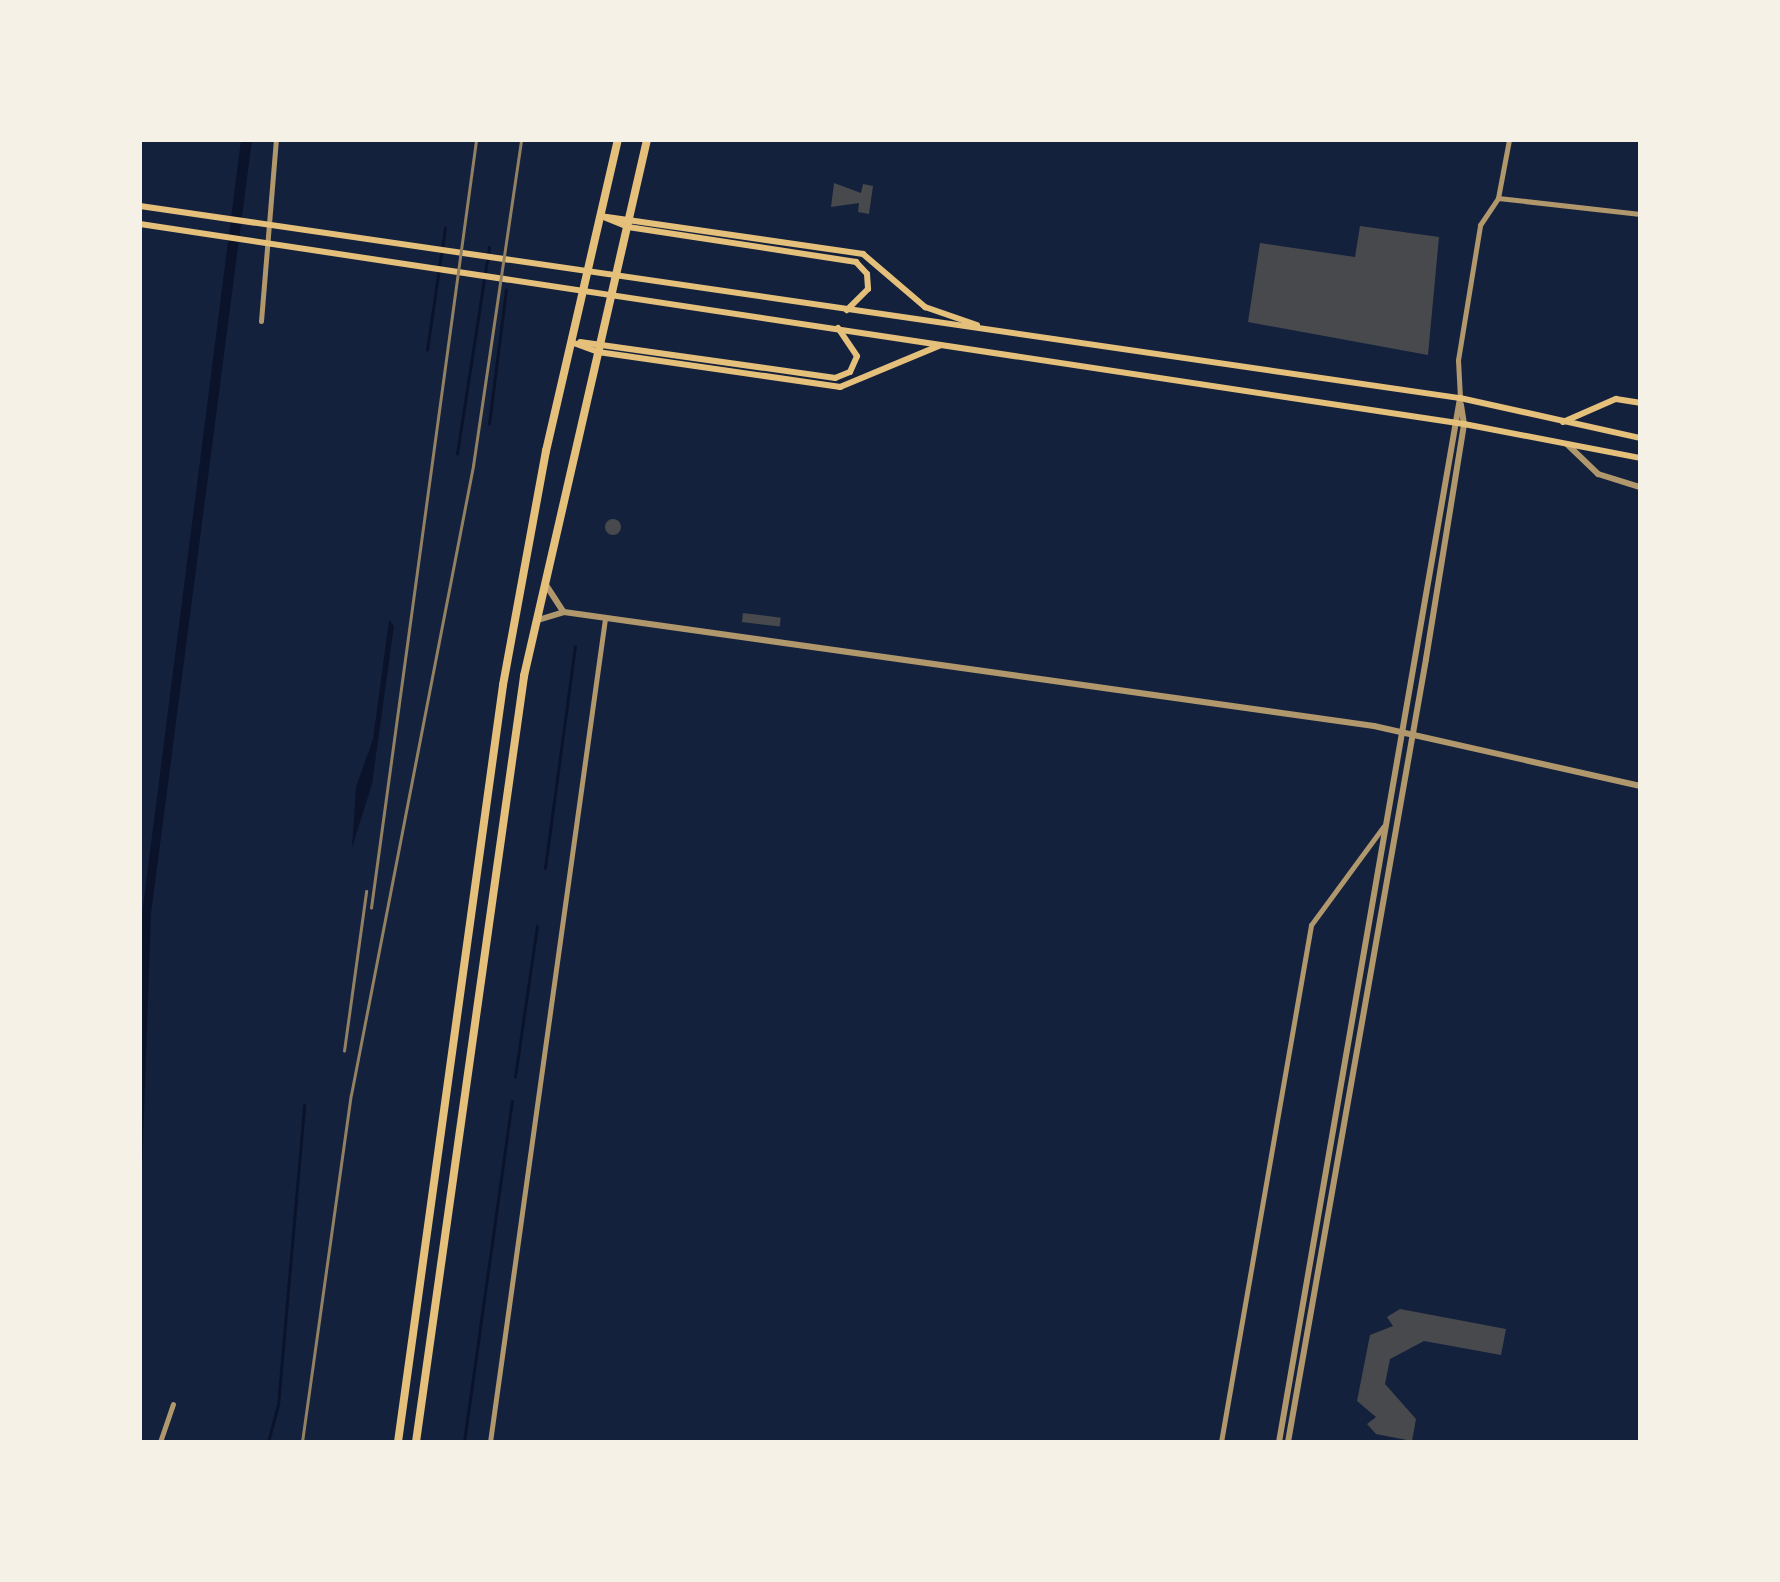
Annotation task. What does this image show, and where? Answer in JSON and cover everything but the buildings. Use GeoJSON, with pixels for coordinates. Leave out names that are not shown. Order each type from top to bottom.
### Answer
{"type":"FeatureCollection","features":[{"type":"Feature","properties":{"kind":"main road"},"geometry":{"type":"LineString","coordinates":[[398,1442],[503,685],[571,342],[618,140]]}},
{"type":"Feature","properties":{"kind":"main road"},"geometry":{"type":"LineString","coordinates":[[416,1442],[534,624],[646,140]]}},
{"type":"Feature","properties":{"kind":"main road"},"geometry":{"type":"LineString","coordinates":[[140,206],[1460,398],[1640,438]]}},
{"type":"Feature","properties":{"kind":"main road"},"geometry":{"type":"LineString","coordinates":[[600,216],[856,262],[867,274],[868,290],[846,310]]}},
{"type":"Feature","properties":{"kind":"main road"},"geometry":{"type":"LineString","coordinates":[[629,222],[863,254],[925,307],[983,328]]}},
{"type":"Feature","properties":{"kind":"main road"},"geometry":{"type":"LineString","coordinates":[[140,224],[1464,424],[1640,458]]}},
{"type":"Feature","properties":{"kind":"main road"},"geometry":{"type":"LineString","coordinates":[[599,347],[835,378],[850,372],[857,356],[837,328]]}},
{"type":"Feature","properties":{"kind":"main road"},"geometry":{"type":"LineString","coordinates":[[571,342],[840,387],[942,344]]}},
{"type":"Feature","properties":{"kind":"main road"},"geometry":{"type":"LineString","coordinates":[[1563,422],[1616,399],[1640,403]]}},
{"type":"Feature","properties":{"kind":"street"},"geometry":{"type":"LineString","coordinates":[[261,321],[276,140]]}},
{"type":"Feature","properties":{"kind":"street"},"geometry":{"type":"LineString","coordinates":[[1288,1442],[1464,424],[1458,360],[1480,225],[1498,198],[1509,140]]}},
{"type":"Feature","properties":{"kind":"street"},"geometry":{"type":"LineString","coordinates":[[1498,198],[1640,214]]}},
{"type":"Feature","properties":{"kind":"street"},"geometry":{"type":"LineString","coordinates":[[1279,1442],[1460,398]]}},
{"type":"Feature","properties":{"kind":"street"},"geometry":{"type":"LineString","coordinates":[[1566,444],[1598,474],[1640,487]]}},
{"type":"Feature","properties":{"kind":"street"},"geometry":{"type":"LineString","coordinates":[[546,583],[564,612]]}},
{"type":"Feature","properties":{"kind":"street"},"geometry":{"type":"LineString","coordinates":[[534,624],[564,612],[1401,731],[1640,786]]}},
{"type":"Feature","properties":{"kind":"street"},"geometry":{"type":"LineString","coordinates":[[490,1442],[605,618]]}},
{"type":"Feature","properties":{"kind":"street"},"geometry":{"type":"LineString","coordinates":[[1221,1442],[1310,926],[1383,827]]}},
{"type":"Feature","properties":{"kind":"street"},"geometry":{"type":"LineString","coordinates":[[160,1442],[173,1404]]}},
{"type":"Feature","properties":{"kind":"water"},"geometry":{"type":"Polygon","coordinates":[[[241,140],[252,140],[151,914],[140,1228],[142,914],[241,140]]]}},
{"type":"Feature","properties":{"kind":"water"},"geometry":{"type":"Polygon","coordinates":[[[389,620],[394,626],[372,784],[352,848],[356,787],[373,739],[389,620]]]}},
{"type":"Feature","properties":{"kind":"waterway"},"geometry":{"type":"LineString","coordinates":[[427,350],[445,228]]}},
{"type":"Feature","properties":{"kind":"waterway"},"geometry":{"type":"LineString","coordinates":[[457,454],[489,247]]}},
{"type":"Feature","properties":{"kind":"waterway"},"geometry":{"type":"LineString","coordinates":[[489,424],[506,290]]}},
{"type":"Feature","properties":{"kind":"waterway"},"geometry":{"type":"LineString","coordinates":[[545,868],[575,647]]}},
{"type":"Feature","properties":{"kind":"waterway"},"geometry":{"type":"LineString","coordinates":[[515,1077],[537,927]]}},
{"type":"Feature","properties":{"kind":"waterway"},"geometry":{"type":"LineString","coordinates":[[464,1442],[512,1101]]}},
{"type":"Feature","properties":{"kind":"waterway"},"geometry":{"type":"LineString","coordinates":[[268,1442],[278,1405],[304,1105]]}},
{"type":"Feature","properties":{"kind":"railway"},"geometry":{"type":"LineString","coordinates":[[371,908],[476,140]]}},
{"type":"Feature","properties":{"kind":"railway"},"geometry":{"type":"LineString","coordinates":[[302,1442],[351,1095],[473,466],[521,140]]}},
{"type":"Feature","properties":{"kind":"railway"},"geometry":{"type":"LineString","coordinates":[[344,1051],[366,892]]}}]}
